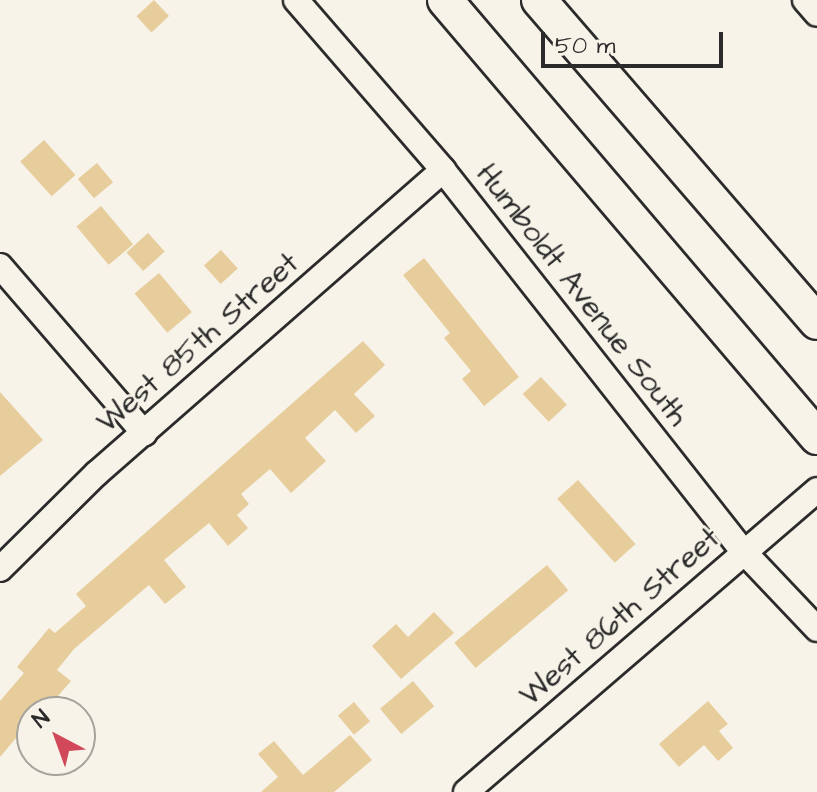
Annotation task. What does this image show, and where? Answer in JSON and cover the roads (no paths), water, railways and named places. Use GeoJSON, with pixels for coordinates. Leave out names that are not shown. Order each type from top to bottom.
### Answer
{"type":"FeatureCollection","features":[{"type":"Feature","properties":{"kind":"highway"},"geometry":{"type":"LineString","coordinates":[[445,0],[817,437]]}},
{"type":"Feature","properties":{"kind":"highway"},"geometry":{"type":"LineString","coordinates":[[539,0],[817,322]]}},
{"type":"Feature","properties":{"kind":"street","name":"Humboldt Avenue South"},"geometry":{"type":"LineString","coordinates":[[296,0],[443,170],[744,552],[817,629]]}},
{"type":"Feature","properties":{"kind":"street"},"geometry":{"type":"LineString","coordinates":[[805,0],[817,14]]}},
{"type":"Feature","properties":{"kind":"street","name":"West 85th Street"},"geometry":{"type":"LineString","coordinates":[[0,569],[144,433],[443,170]]}},
{"type":"Feature","properties":{"kind":"street"},"geometry":{"type":"LineString","coordinates":[[0,266],[144,433]]}},
{"type":"Feature","properties":{"kind":"street","name":"West 86th Street"},"geometry":{"type":"LineString","coordinates":[[466,792],[817,490]]}}]}
